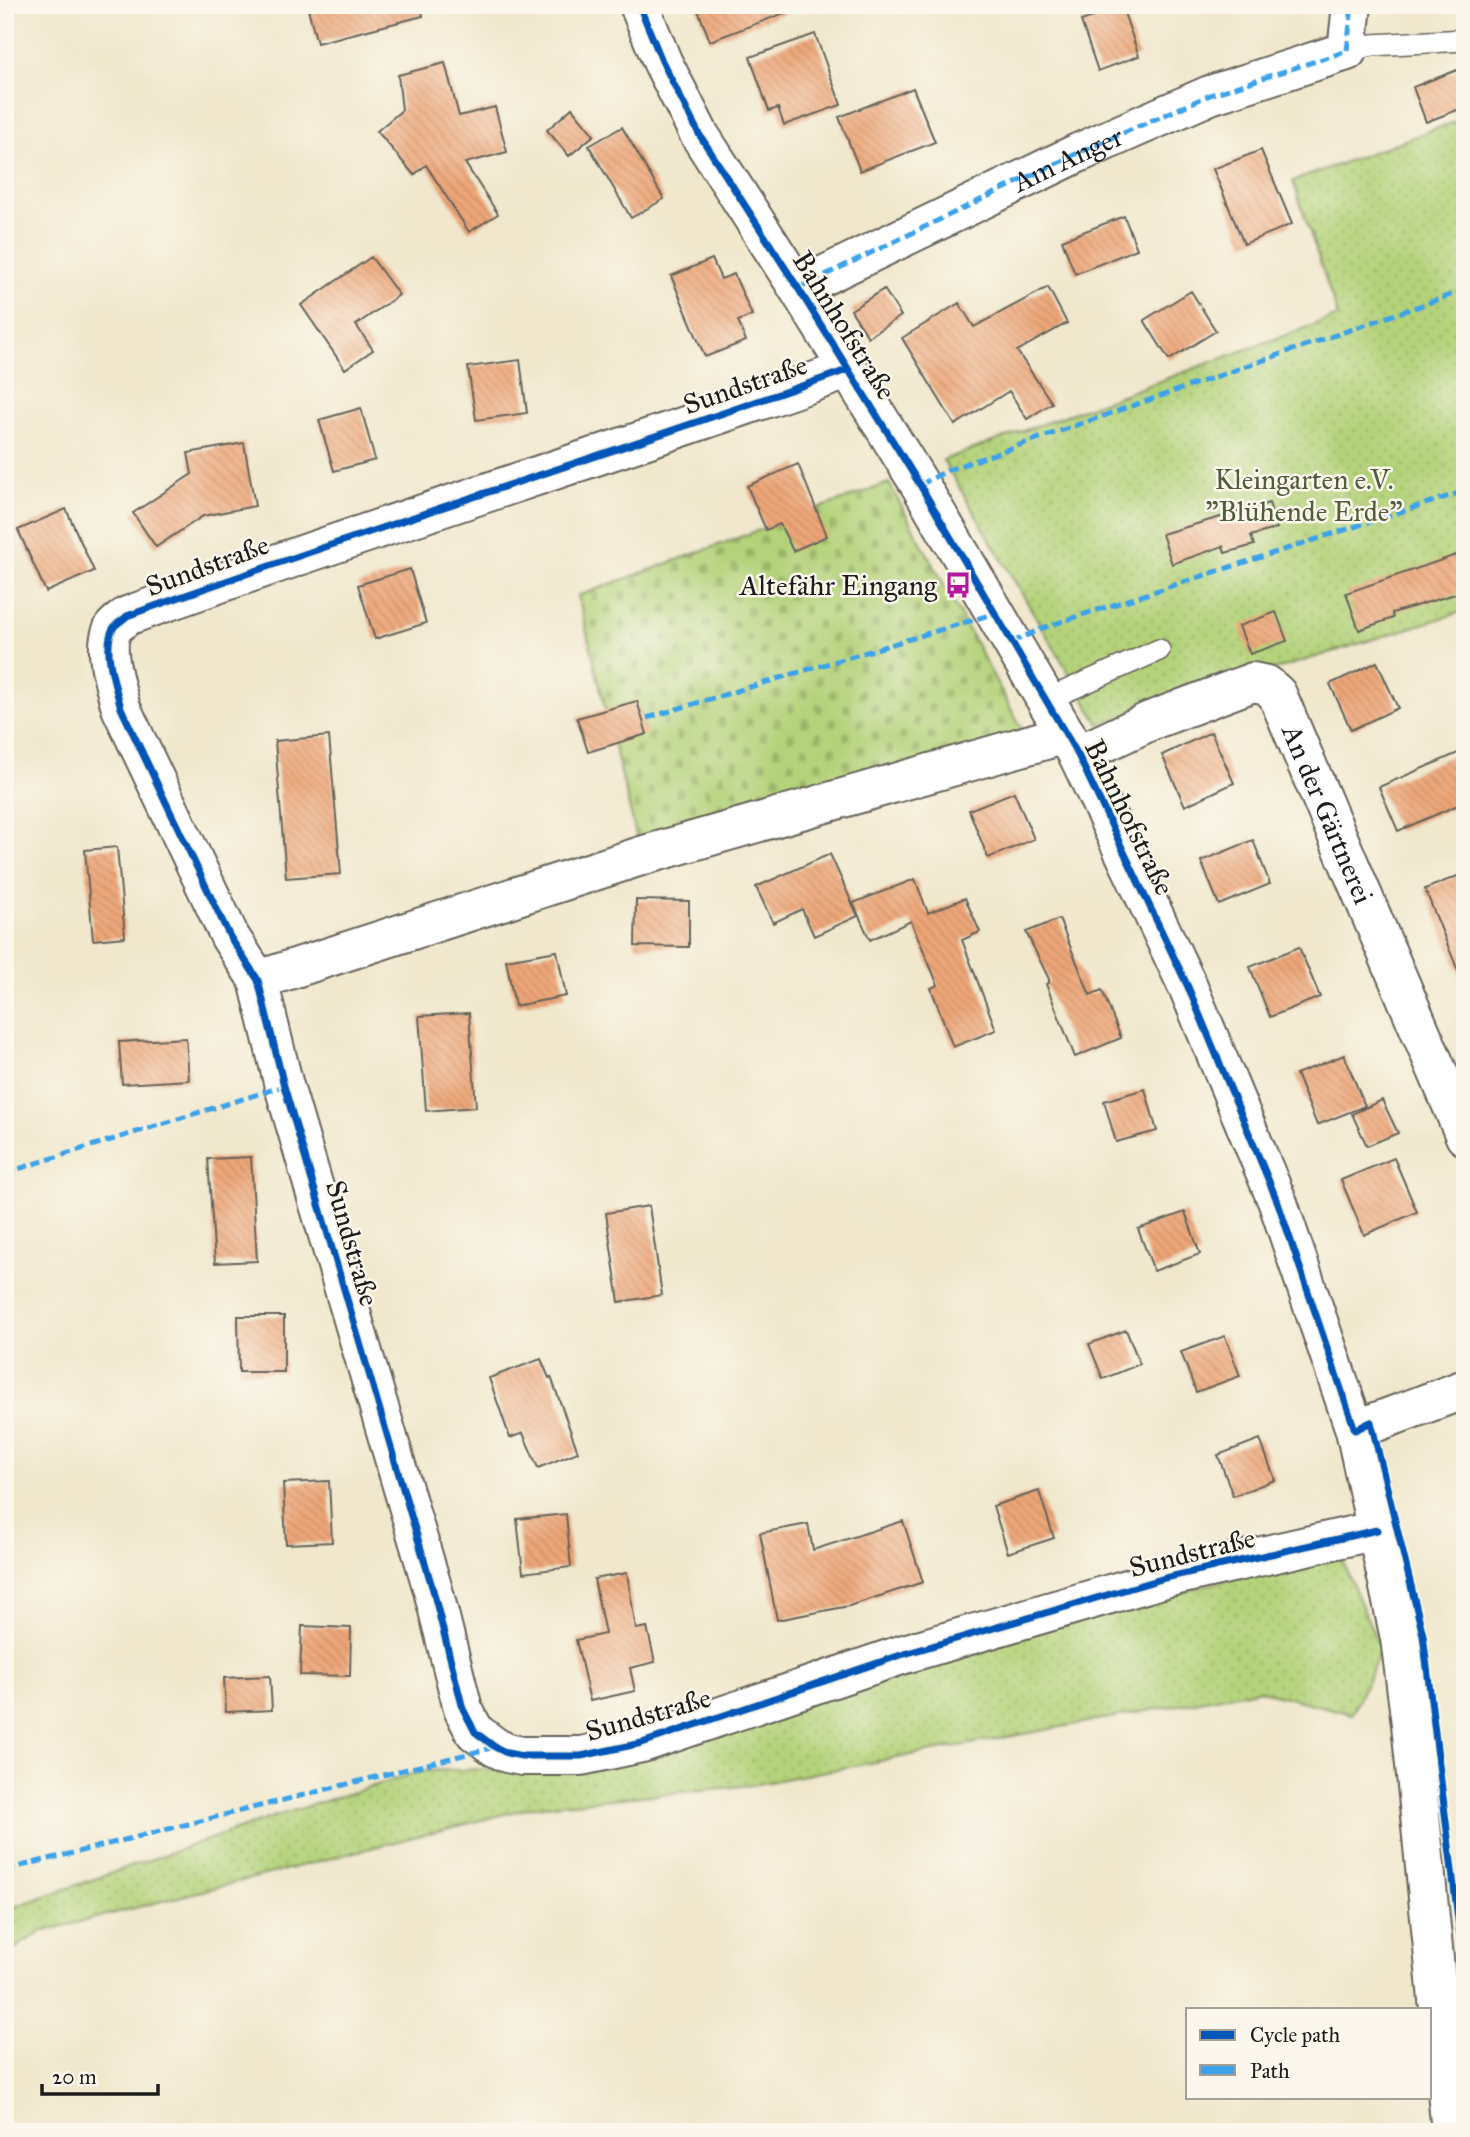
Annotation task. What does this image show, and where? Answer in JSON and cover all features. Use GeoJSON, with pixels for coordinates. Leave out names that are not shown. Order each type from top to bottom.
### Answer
{"type":"FeatureCollection","features":[{"type":"Feature","properties":{"kind":"street","name":"Bahnhofstraße"},"geometry":{"type":"LineString","coordinates":[[639,5],[662,61],[699,134],[920,485],[1072,745],[1188,987],[1278,1203],[1355,1430],[1400,1638],[1411,1724],[1451,2132]]}},
{"type":"Feature","properties":{"kind":"street"},"geometry":{"type":"LineString","coordinates":[[1352,5],[1359,48]]}},
{"type":"Feature","properties":{"kind":"street","name":"Am Anger"},"geometry":{"type":"LineString","coordinates":[[798,288],[1078,153],[1210,95],[1359,48]]}},
{"type":"Feature","properties":{"kind":"street","name":"Sundstraße"},"geometry":{"type":"LineString","coordinates":[[847,370],[692,425],[264,566],[127,616],[114,628],[109,642],[111,669],[121,708],[230,937],[258,980],[284,1086],[432,1590],[463,1709],[475,1731],[507,1753],[522,1756],[581,1756],[642,1743],[901,1655],[1166,1577],[1377,1530]]}},
{"type":"Feature","properties":{"kind":"street","name":"An der Gärtnerei"},"geometry":{"type":"LineString","coordinates":[[1072,745],[1150,721],[1253,682],[1267,685],[1277,694],[1465,1136]]}},
{"type":"Feature","properties":{"kind":"street"},"geometry":{"type":"LineString","coordinates":[[258,980],[641,856],[1072,745]]}},
{"type":"Feature","properties":{"kind":"street"},"geometry":{"type":"LineString","coordinates":[[1355,1430],[1465,1389]]}},
{"type":"Feature","properties":{"kind":"lane"},"geometry":{"type":"LineString","coordinates":[[1359,48],[1465,40]]}},
{"type":"Feature","properties":{"kind":"lane"},"geometry":{"type":"LineString","coordinates":[[1046,700],[1159,650]]}},
{"type":"Feature","properties":{"kind":"green space","name":"Kleingarten e.V. \"Blühende Erde\""},"geometry":{"type":"Polygon","coordinates":[[[1465,118],[1465,611],[1099,724],[943,460],[1338,316],[1293,181],[1465,118]]]}},
{"type":"Feature","properties":{"kind":"green space"},"geometry":{"type":"Polygon","coordinates":[[[889,483],[1024,733],[641,856],[578,596],[889,483]]]}},
{"type":"Feature","properties":{"kind":"green space"},"geometry":{"type":"Polygon","coordinates":[[[1338,1551],[1381,1650],[1352,1714],[1258,1690],[752,1785],[533,1807],[40,1932],[5,1955],[5,1910],[273,1817],[422,1771],[556,1767],[949,1653],[1338,1551]]]}},
{"type":"Feature","properties":{"kind":"building"},"geometry":{"type":"Polygon","coordinates":[[[307,5],[421,5],[423,16],[317,43],[307,5]]]}},
{"type":"Feature","properties":{"kind":"building"},"geometry":{"type":"Polygon","coordinates":[[[696,5],[797,5],[798,8],[710,41],[696,5]]]}},
{"type":"Feature","properties":{"kind":"building"},"geometry":{"type":"Polygon","coordinates":[[[1122,7],[1139,56],[1098,71],[1081,21],[1122,7]]]}},
{"type":"Feature","properties":{"kind":"building"},"geometry":{"type":"Polygon","coordinates":[[[815,34],[841,105],[784,125],[778,108],[769,111],[750,57],[815,34]]]}},
{"type":"Feature","properties":{"kind":"building"},"geometry":{"type":"Polygon","coordinates":[[[445,63],[459,116],[495,107],[507,152],[465,163],[498,214],[469,232],[426,165],[414,175],[377,131],[402,110],[398,75],[445,63]]]}},
{"type":"Feature","properties":{"kind":"building"},"geometry":{"type":"Polygon","coordinates":[[[1465,67],[1465,107],[1426,122],[1413,87],[1465,67]]]}},
{"type":"Feature","properties":{"kind":"building"},"geometry":{"type":"Polygon","coordinates":[[[913,88],[935,142],[860,171],[839,117],[913,88]]]}},
{"type":"Feature","properties":{"kind":"building"},"geometry":{"type":"Polygon","coordinates":[[[572,108],[594,135],[569,156],[547,130],[572,108]]]}},
{"type":"Feature","properties":{"kind":"building"},"geometry":{"type":"Polygon","coordinates":[[[622,127],[664,199],[631,218],[589,146],[622,127]]]}},
{"type":"Feature","properties":{"kind":"building"},"geometry":{"type":"Polygon","coordinates":[[[1261,150],[1292,224],[1244,244],[1213,169],[1261,150]]]}},
{"type":"Feature","properties":{"kind":"building"},"geometry":{"type":"Polygon","coordinates":[[[1124,216],[1137,249],[1075,274],[1062,240],[1124,216]]]}},
{"type":"Feature","properties":{"kind":"building"},"geometry":{"type":"Polygon","coordinates":[[[371,257],[399,295],[356,325],[373,350],[345,369],[301,305],[371,257]]]}},
{"type":"Feature","properties":{"kind":"building"},"geometry":{"type":"Polygon","coordinates":[[[712,259],[721,279],[734,274],[752,315],[738,321],[746,341],[705,357],[671,276],[712,259]]]}},
{"type":"Feature","properties":{"kind":"building"},"geometry":{"type":"Polygon","coordinates":[[[1048,287],[1067,323],[1017,351],[1052,403],[1027,419],[1009,391],[955,425],[902,338],[959,303],[974,327],[1048,287]]]}},
{"type":"Feature","properties":{"kind":"building"},"geometry":{"type":"Polygon","coordinates":[[[884,289],[901,316],[868,337],[851,310],[884,289]]]}},
{"type":"Feature","properties":{"kind":"building"},"geometry":{"type":"Polygon","coordinates":[[[1191,291],[1216,331],[1169,360],[1144,320],[1191,291]]]}},
{"type":"Feature","properties":{"kind":"building"},"geometry":{"type":"Polygon","coordinates":[[[520,360],[527,413],[476,420],[468,367],[520,360]]]}},
{"type":"Feature","properties":{"kind":"building"},"geometry":{"type":"Polygon","coordinates":[[[361,408],[375,460],[334,471],[319,420],[361,408]]]}},
{"type":"Feature","properties":{"kind":"building"},"geometry":{"type":"Polygon","coordinates":[[[244,443],[255,506],[203,516],[156,547],[133,513],[192,474],[188,453],[244,443]]]}},
{"type":"Feature","properties":{"kind":"building"},"geometry":{"type":"Polygon","coordinates":[[[798,464],[827,536],[793,551],[780,524],[766,530],[747,486],[798,464]]]}},
{"type":"Feature","properties":{"kind":"building"},"geometry":{"type":"Polygon","coordinates":[[[1269,503],[1277,528],[1251,536],[1254,545],[1225,553],[1223,546],[1172,564],[1162,534],[1269,503]]]}},
{"type":"Feature","properties":{"kind":"building"},"geometry":{"type":"Polygon","coordinates":[[[66,509],[94,571],[46,592],[18,530],[66,509]]]}},
{"type":"Feature","properties":{"kind":"building"},"geometry":{"type":"Polygon","coordinates":[[[1456,555],[1465,591],[1392,613],[1393,618],[1359,630],[1346,593],[1456,555]]]}},
{"type":"Feature","properties":{"kind":"building"},"geometry":{"type":"Polygon","coordinates":[[[410,569],[426,623],[375,639],[358,585],[410,569]]]}},
{"type":"Feature","properties":{"kind":"building"},"geometry":{"type":"Polygon","coordinates":[[[1276,612],[1287,641],[1250,654],[1239,626],[1276,612]]]}},
{"type":"Feature","properties":{"kind":"building"},"geometry":{"type":"Polygon","coordinates":[[[1377,662],[1398,708],[1351,730],[1330,684],[1377,662]]]}},
{"type":"Feature","properties":{"kind":"building"},"geometry":{"type":"Polygon","coordinates":[[[637,701],[647,734],[588,752],[577,718],[637,701]]]}},
{"type":"Feature","properties":{"kind":"building"},"geometry":{"type":"Polygon","coordinates":[[[1211,732],[1234,783],[1185,806],[1162,755],[1211,732]]]}},
{"type":"Feature","properties":{"kind":"building"},"geometry":{"type":"Polygon","coordinates":[[[329,736],[341,874],[286,878],[275,741],[329,736]]]}},
{"type":"Feature","properties":{"kind":"building"},"geometry":{"type":"Polygon","coordinates":[[[1465,750],[1465,802],[1398,831],[1379,787],[1465,750]]]}},
{"type":"Feature","properties":{"kind":"building"},"geometry":{"type":"Polygon","coordinates":[[[1014,792],[1034,839],[988,858],[969,810],[1014,792]]]}},
{"type":"Feature","properties":{"kind":"building"},"geometry":{"type":"Polygon","coordinates":[[[1253,840],[1270,884],[1219,905],[1201,861],[1253,840]]]}},
{"type":"Feature","properties":{"kind":"building"},"geometry":{"type":"Polygon","coordinates":[[[117,847],[125,937],[93,940],[85,850],[117,847]]]}},
{"type":"Feature","properties":{"kind":"building"},"geometry":{"type":"Polygon","coordinates":[[[830,854],[858,916],[814,936],[802,909],[773,923],[756,887],[830,854]]]}},
{"type":"Feature","properties":{"kind":"building"},"geometry":{"type":"Polygon","coordinates":[[[1465,873],[1465,983],[1463,983],[1425,889],[1465,873]]]}},
{"type":"Feature","properties":{"kind":"building"},"geometry":{"type":"Polygon","coordinates":[[[915,879],[928,913],[965,898],[980,932],[962,940],[996,1030],[953,1047],[931,988],[938,985],[911,921],[870,940],[853,903],[915,879]]]}},
{"type":"Feature","properties":{"kind":"building"},"geometry":{"type":"Polygon","coordinates":[[[636,900],[689,901],[689,947],[635,946],[636,900]]]}},
{"type":"Feature","properties":{"kind":"building"},"geometry":{"type":"Polygon","coordinates":[[[1059,919],[1090,995],[1102,990],[1121,1038],[1075,1057],[1046,984],[1049,979],[1026,932],[1059,919]]]}},
{"type":"Feature","properties":{"kind":"building"},"geometry":{"type":"Polygon","coordinates":[[[1299,947],[1320,997],[1270,1017],[1250,967],[1299,947]]]}},
{"type":"Feature","properties":{"kind":"building"},"geometry":{"type":"Polygon","coordinates":[[[557,951],[566,996],[515,1006],[506,960],[557,951]]]}},
{"type":"Feature","properties":{"kind":"building"},"geometry":{"type":"Polygon","coordinates":[[[469,1013],[476,1107],[426,1111],[419,1016],[469,1013]]]}},
{"type":"Feature","properties":{"kind":"building"},"geometry":{"type":"Polygon","coordinates":[[[186,1038],[189,1080],[122,1084],[119,1042],[186,1038]]]}},
{"type":"Feature","properties":{"kind":"building"},"geometry":{"type":"Polygon","coordinates":[[[1344,1055],[1365,1106],[1317,1125],[1296,1074],[1344,1055]]]}},
{"type":"Feature","properties":{"kind":"building"},"geometry":{"type":"Polygon","coordinates":[[[1145,1089],[1157,1131],[1116,1142],[1104,1101],[1145,1089]]]}},
{"type":"Feature","properties":{"kind":"building"},"geometry":{"type":"Polygon","coordinates":[[[1382,1100],[1398,1133],[1367,1146],[1352,1114],[1382,1100]]]}},
{"type":"Feature","properties":{"kind":"building"},"geometry":{"type":"Polygon","coordinates":[[[251,1157],[257,1261],[215,1263],[208,1159],[251,1157]]]}},
{"type":"Feature","properties":{"kind":"building"},"geometry":{"type":"Polygon","coordinates":[[[1394,1158],[1417,1212],[1364,1235],[1341,1180],[1394,1158]]]}},
{"type":"Feature","properties":{"kind":"building"},"geometry":{"type":"Polygon","coordinates":[[[649,1206],[662,1295],[619,1302],[606,1213],[649,1206]]]}},
{"type":"Feature","properties":{"kind":"building"},"geometry":{"type":"Polygon","coordinates":[[[1185,1212],[1200,1254],[1154,1271],[1138,1229],[1185,1212]]]}},
{"type":"Feature","properties":{"kind":"building"},"geometry":{"type":"Polygon","coordinates":[[[238,1316],[284,1316],[284,1372],[239,1372],[238,1316]]]}},
{"type":"Feature","properties":{"kind":"building"},"geometry":{"type":"Polygon","coordinates":[[[1126,1330],[1140,1364],[1103,1379],[1089,1344],[1126,1330]]]}},
{"type":"Feature","properties":{"kind":"building"},"geometry":{"type":"Polygon","coordinates":[[[1225,1336],[1240,1376],[1196,1392],[1181,1352],[1225,1336]]]}},
{"type":"Feature","properties":{"kind":"building"},"geometry":{"type":"Polygon","coordinates":[[[541,1359],[549,1378],[551,1377],[578,1452],[538,1468],[523,1433],[510,1438],[489,1378],[541,1359]]]}},
{"type":"Feature","properties":{"kind":"building"},"geometry":{"type":"Polygon","coordinates":[[[1260,1439],[1275,1480],[1233,1496],[1218,1455],[1260,1439]]]}},
{"type":"Feature","properties":{"kind":"building"},"geometry":{"type":"Polygon","coordinates":[[[329,1481],[332,1542],[286,1544],[283,1483],[329,1481]]]}},
{"type":"Feature","properties":{"kind":"building"},"geometry":{"type":"Polygon","coordinates":[[[1039,1491],[1054,1538],[1008,1553],[993,1506],[1039,1491]]]}},
{"type":"Feature","properties":{"kind":"building"},"geometry":{"type":"Polygon","coordinates":[[[566,1514],[571,1567],[523,1573],[517,1519],[566,1514]]]}},
{"type":"Feature","properties":{"kind":"building"},"geometry":{"type":"Polygon","coordinates":[[[903,1521],[923,1582],[849,1606],[777,1620],[760,1533],[808,1524],[813,1550],[903,1521]]]}},
{"type":"Feature","properties":{"kind":"building"},"geometry":{"type":"Polygon","coordinates":[[[627,1573],[636,1629],[647,1627],[655,1662],[630,1668],[635,1691],[590,1701],[576,1640],[605,1634],[594,1579],[627,1573]]]}},
{"type":"Feature","properties":{"kind":"building"},"geometry":{"type":"Polygon","coordinates":[[[302,1626],[351,1628],[350,1676],[300,1675],[302,1626]]]}},
{"type":"Feature","properties":{"kind":"building"},"geometry":{"type":"Polygon","coordinates":[[[270,1676],[272,1710],[226,1712],[224,1678],[270,1676]]]}},
{"type":"Feature","properties":{"kind":"marked path"},"geometry":{"type":"LineString","coordinates":[[798,288],[1078,153],[1210,95],[1347,51],[1352,5]]}},
{"type":"Feature","properties":{"kind":"marked path"},"geometry":{"type":"LineString","coordinates":[[920,485],[948,470],[1465,290]]}},
{"type":"Feature","properties":{"kind":"marked path"},"geometry":{"type":"LineString","coordinates":[[1012,642],[1048,626],[1465,491]]}},
{"type":"Feature","properties":{"kind":"marked path"},"geometry":{"type":"LineString","coordinates":[[647,718],[996,613]]}},
{"type":"Feature","properties":{"kind":"marked path"},"geometry":{"type":"LineString","coordinates":[[5,1173],[284,1086]]}},
{"type":"Feature","properties":{"kind":"marked path"},"geometry":{"type":"LineString","coordinates":[[5,1870],[495,1747]]}},
{"type":"Feature","properties":{"kind":"cycle path"},"geometry":{"type":"LineString","coordinates":[[639,5],[662,61],[699,134],[920,485],[1078,755],[1188,987],[1278,1203],[1355,1430],[1371,1422],[1423,1635],[1465,1976]]}},
{"type":"Feature","properties":{"kind":"cycle path"},"geometry":{"type":"LineString","coordinates":[[847,370],[127,616],[115,626],[110,635],[109,656],[121,708],[230,937],[258,980],[284,1086],[433,1590],[463,1709],[475,1732],[507,1753],[522,1756],[581,1756],[642,1743],[901,1655],[1165,1578],[1377,1530]]}},
{"type":"Feature","properties":{"kind":"place","name":"Altefähr Eingang"},"geometry":{"type":"Point","coordinates":[958,585]}}]}
